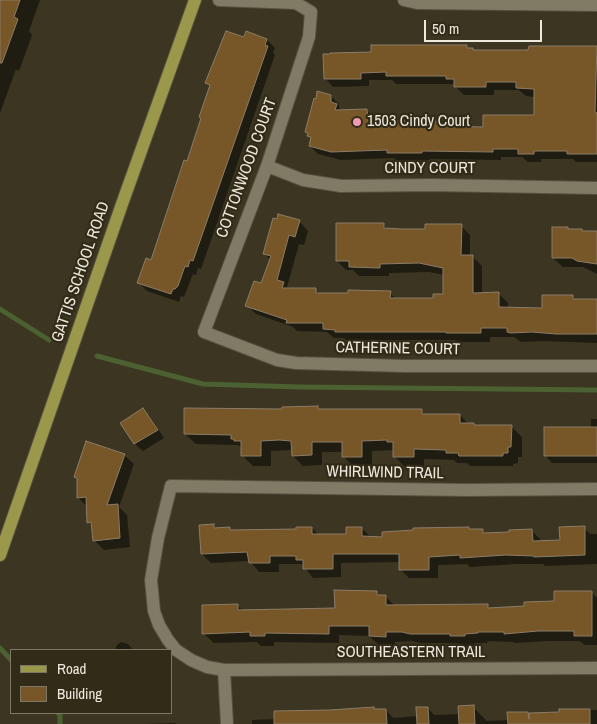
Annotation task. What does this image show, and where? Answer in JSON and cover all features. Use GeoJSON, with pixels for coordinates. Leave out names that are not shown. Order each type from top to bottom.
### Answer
{"type":"FeatureCollection","features":[{"type":"Feature","properties":{"kind":"main road","name":"GATTIS SCHOOL ROAD"},"geometry":{"type":"LineString","coordinates":[[0,555],[125,194],[195,0]]}},
{"type":"Feature","properties":{"kind":"street","name":"COTTONWOOD COURT"},"geometry":{"type":"LineString","coordinates":[[204,332],[267,166],[309,37],[311,12],[296,3],[219,0]]}},
{"type":"Feature","properties":{"kind":"street"},"geometry":{"type":"LineString","coordinates":[[404,0],[417,2],[597,4]]}},
{"type":"Feature","properties":{"kind":"street","name":"CINDY COURT"},"geometry":{"type":"LineString","coordinates":[[267,166],[303,180],[341,186],[431,185],[597,188]]}},
{"type":"Feature","properties":{"kind":"street","name":"CATHERINE COURT"},"geometry":{"type":"LineString","coordinates":[[204,332],[277,360],[296,363],[404,366],[597,366]]}},
{"type":"Feature","properties":{"kind":"street","name":"WHIRLWIND TRAIL"},"geometry":{"type":"LineString","coordinates":[[172,486],[466,490],[597,489]]}},
{"type":"Feature","properties":{"kind":"street","name":"SOUTHEASTERN TRAIL"},"geometry":{"type":"LineString","coordinates":[[172,486],[152,570],[154,611],[159,625],[176,650],[199,664],[224,670],[597,668]]}},
{"type":"Feature","properties":{"kind":"street"},"geometry":{"type":"LineString","coordinates":[[224,670],[227,724]]}},
{"type":"Feature","properties":{"kind":"building"},"geometry":{"type":"Polygon","coordinates":[[[0,0],[20,0],[14,17],[18,19],[2,63],[0,63],[0,0]]]}},
{"type":"Feature","properties":{"kind":"building"},"geometry":{"type":"Polygon","coordinates":[[[226,31],[244,37],[246,31],[267,39],[265,45],[268,46],[193,261],[190,260],[188,267],[185,266],[178,286],[173,289],[171,294],[137,283],[146,258],[151,260],[184,160],[187,161],[210,85],[205,83],[226,31]]]}},
{"type":"Feature","properties":{"kind":"building"},"geometry":{"type":"Polygon","coordinates":[[[371,45],[467,45],[467,48],[473,48],[473,50],[528,50],[529,46],[597,46],[595,112],[597,113],[597,154],[567,154],[567,151],[534,151],[534,154],[518,154],[518,149],[493,149],[493,152],[422,151],[422,153],[387,153],[387,150],[331,152],[309,146],[311,137],[307,136],[308,133],[305,132],[317,91],[331,95],[331,102],[337,104],[335,110],[367,109],[368,121],[440,121],[440,126],[483,127],[483,115],[534,115],[534,89],[516,88],[516,82],[486,82],[486,87],[454,87],[454,79],[446,79],[446,76],[386,76],[386,72],[361,73],[361,79],[324,79],[323,54],[371,52],[371,45]]]}},
{"type":"Feature","properties":{"kind":"building"},"geometry":{"type":"Polygon","coordinates":[[[278,214],[300,220],[295,237],[289,235],[277,280],[284,282],[282,288],[316,288],[316,293],[348,293],[348,290],[391,291],[390,298],[433,298],[433,294],[443,294],[443,268],[419,263],[380,264],[380,268],[349,267],[349,261],[336,261],[336,223],[384,223],[384,228],[402,229],[425,229],[425,224],[462,224],[461,255],[473,255],[473,293],[499,292],[499,307],[542,308],[542,295],[573,295],[573,299],[597,299],[597,334],[511,333],[507,332],[507,328],[481,328],[481,333],[335,332],[335,330],[323,329],[323,323],[286,323],[287,320],[245,306],[254,281],[261,283],[271,256],[263,254],[273,218],[277,219],[278,214]]]}},
{"type":"Feature","properties":{"kind":"building"},"geometry":{"type":"Polygon","coordinates":[[[552,227],[597,231],[597,264],[577,261],[572,258],[552,258],[552,227]]]}},
{"type":"Feature","properties":{"kind":"building"},"geometry":{"type":"Polygon","coordinates":[[[318,406],[318,409],[422,409],[422,414],[460,414],[460,423],[512,425],[511,447],[508,447],[508,453],[503,453],[503,456],[459,456],[458,453],[446,453],[446,450],[414,449],[414,457],[393,457],[393,442],[387,442],[387,440],[362,441],[362,457],[342,457],[342,442],[312,442],[312,455],[292,456],[291,441],[279,440],[261,441],[261,456],[241,456],[241,441],[234,441],[234,439],[231,439],[231,435],[184,434],[184,408],[282,409],[282,407],[318,406]]]}},
{"type":"Feature","properties":{"kind":"building"},"geometry":{"type":"Polygon","coordinates":[[[143,408],[158,430],[134,444],[120,423],[143,408]]]}},
{"type":"Feature","properties":{"kind":"building"},"geometry":{"type":"Polygon","coordinates":[[[544,427],[597,427],[597,456],[544,456],[544,427]]]}},
{"type":"Feature","properties":{"kind":"building"},"geometry":{"type":"Polygon","coordinates":[[[86,441],[125,454],[107,505],[118,504],[120,538],[93,541],[91,522],[87,523],[86,497],[77,498],[77,478],[74,477],[86,441]]]}},
{"type":"Feature","properties":{"kind":"building"},"geometry":{"type":"Polygon","coordinates":[[[214,524],[214,528],[230,527],[230,530],[312,527],[312,534],[346,534],[346,527],[362,527],[362,536],[382,537],[382,532],[413,530],[413,528],[469,527],[469,529],[483,529],[483,533],[532,529],[533,541],[560,540],[559,527],[585,526],[585,555],[534,557],[506,555],[460,558],[460,555],[429,557],[429,570],[399,570],[399,554],[333,554],[333,569],[303,569],[303,560],[296,560],[296,556],[270,556],[270,563],[249,563],[247,552],[201,554],[199,525],[214,524]]]}},
{"type":"Feature","properties":{"kind":"building"},"geometry":{"type":"Polygon","coordinates":[[[334,590],[377,591],[377,595],[386,595],[386,605],[488,604],[488,608],[524,606],[524,602],[554,601],[554,591],[592,591],[592,636],[574,636],[574,631],[538,631],[504,634],[504,632],[478,632],[465,634],[465,636],[386,632],[386,637],[369,636],[369,626],[329,626],[329,634],[265,633],[265,636],[250,636],[250,632],[202,634],[202,605],[238,604],[238,610],[335,608],[334,590]]]}},
{"type":"Feature","properties":{"kind":"building"},"geometry":{"type":"Polygon","coordinates":[[[474,705],[475,724],[459,724],[458,706],[474,705]]]}},
{"type":"Feature","properties":{"kind":"building"},"geometry":{"type":"Polygon","coordinates":[[[374,707],[374,709],[386,709],[387,724],[274,724],[274,711],[374,707]]]}},
{"type":"Feature","properties":{"kind":"building"},"geometry":{"type":"Polygon","coordinates":[[[416,707],[428,707],[429,724],[417,724],[416,707]]]}},
{"type":"Feature","properties":{"kind":"building"},"geometry":{"type":"Polygon","coordinates":[[[559,709],[590,709],[590,724],[508,724],[507,712],[528,712],[529,719],[529,713],[559,712],[559,709]]]}},
{"type":"Feature","properties":{"kind":"waterway"},"geometry":{"type":"LineString","coordinates":[[0,309],[49,340]]}},
{"type":"Feature","properties":{"kind":"waterway"},"geometry":{"type":"LineString","coordinates":[[97,356],[203,384],[299,387],[597,390]]}},
{"type":"Feature","properties":{"kind":"waterway"},"geometry":{"type":"LineString","coordinates":[[0,648],[10,659]]}},
{"type":"Feature","properties":{"kind":"waterway"},"geometry":{"type":"LineString","coordinates":[[59,714],[60,724]]}},
{"type":"Feature","properties":{"kind":"place","name":"1503 Cindy Court"},"geometry":{"type":"Point","coordinates":[357,122]}}]}
